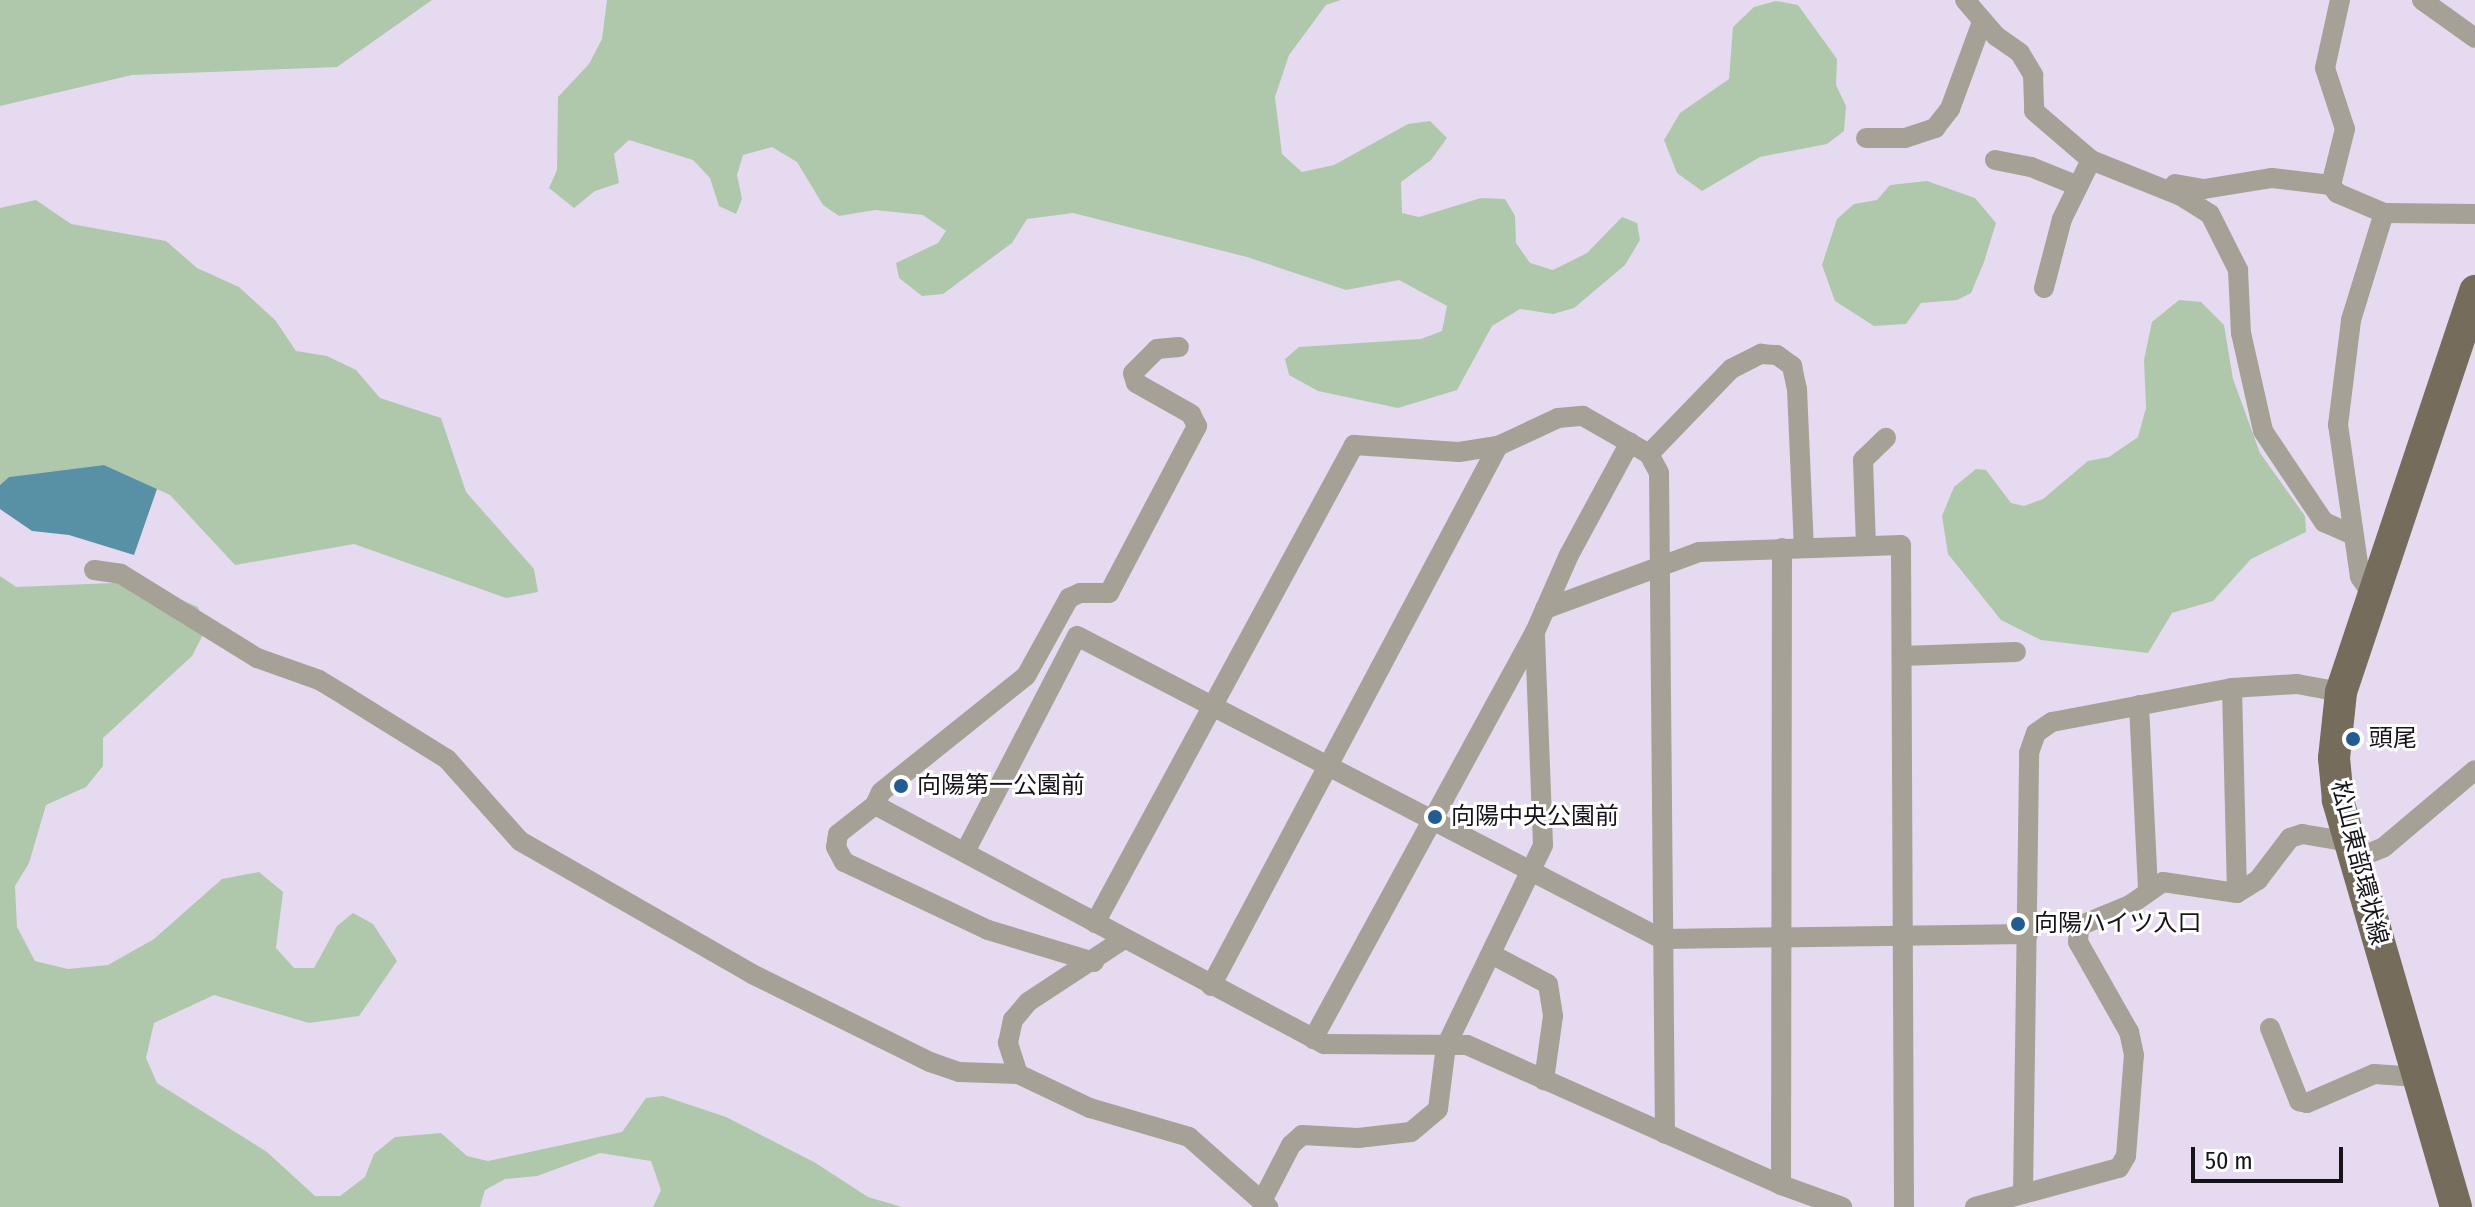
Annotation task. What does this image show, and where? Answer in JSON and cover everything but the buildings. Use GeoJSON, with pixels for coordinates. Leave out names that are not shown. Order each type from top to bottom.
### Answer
{"type":"FeatureCollection","features":[{"type":"Feature","properties":{"kind":"main road","name":"松山東部環状線"},"geometry":{"type":"LineString","coordinates":[[2456,1207],[2353,851],[2334,758],[2341,692],[2470,323],[2475,291]]}},
{"type":"Feature","properties":{"kind":"street"},"geometry":{"type":"LineString","coordinates":[[1965,0],[1982,22],[2020,53],[2033,75],[2034,111],[2091,160],[2199,204],[2220,229],[2238,270],[2241,333],[2263,431],[2324,522],[2353,535]]}},
{"type":"Feature","properties":{"kind":"street"},"geometry":{"type":"LineString","coordinates":[[2331,185],[2345,129],[2325,68],[2340,0]]}},
{"type":"Feature","properties":{"kind":"street"},"geometry":{"type":"LineString","coordinates":[[2422,0],[2475,38]]}},
{"type":"Feature","properties":{"kind":"street"},"geometry":{"type":"LineString","coordinates":[[1866,138],[1905,138],[1935,128],[1950,109],[1982,22]]}},
{"type":"Feature","properties":{"kind":"street"},"geometry":{"type":"LineString","coordinates":[[1995,160],[2031,167],[2078,186]]}},
{"type":"Feature","properties":{"kind":"street"},"geometry":{"type":"LineString","coordinates":[[2044,288],[2062,219],[2091,160]]}},
{"type":"Feature","properties":{"kind":"street"},"geometry":{"type":"LineString","coordinates":[[2153,184],[2162,181],[2204,189],[2272,178],[2331,185],[2337,193],[2384,213],[2475,214]]}},
{"type":"Feature","properties":{"kind":"street"},"geometry":{"type":"LineString","coordinates":[[2374,597],[2360,577],[2338,425],[2341,369],[2358,292],[2384,213]]}},
{"type":"Feature","properties":{"kind":"street"},"geometry":{"type":"LineString","coordinates":[[1094,962],[988,930],[844,862],[836,847],[838,834],[875,805],[881,792],[1026,676],[1069,598],[1109,593],[1197,426],[1191,414],[1136,383],[1133,373],[1157,349],[1179,347]]}},
{"type":"Feature","properties":{"kind":"street"},"geometry":{"type":"LineString","coordinates":[[1649,454],[1731,369],[1761,354],[1777,355],[1792,366],[1797,389],[1804,547]]}},
{"type":"Feature","properties":{"kind":"street"},"geometry":{"type":"LineString","coordinates":[[1095,923],[1354,445],[1459,452],[1498,446],[1558,418],[1583,416],[1649,454],[1659,473],[1665,1134]]}},
{"type":"Feature","properties":{"kind":"street"},"geometry":{"type":"LineString","coordinates":[[1866,546],[1863,460],[1886,438]]}},
{"type":"Feature","properties":{"kind":"street"},"geometry":{"type":"LineString","coordinates":[[1313,1039],[1535,632],[1630,442]]}},
{"type":"Feature","properties":{"kind":"street"},"geometry":{"type":"LineString","coordinates":[[1211,986],[1498,446]]}},
{"type":"Feature","properties":{"kind":"street"},"geometry":{"type":"LineString","coordinates":[[1545,609],[1699,552],[1901,545],[1904,1207]]}},
{"type":"Feature","properties":{"kind":"street"},"geometry":{"type":"LineString","coordinates":[[1781,1185],[1782,548]]}},
{"type":"Feature","properties":{"kind":"street"},"geometry":{"type":"LineString","coordinates":[[94,570],[121,574],[257,658],[319,680],[347,697],[447,759],[520,841],[557,866],[752,974],[930,1062],[959,1072],[1018,1074],[1090,1108],[1189,1137],[1265,1204],[1291,1145],[1302,1135],[1358,1138],[1411,1132],[1438,1109],[1446,1046],[1543,845],[1535,632]]}},
{"type":"Feature","properties":{"kind":"street"},"geometry":{"type":"LineString","coordinates":[[965,852],[1077,636],[1127,658],[1211,707],[1662,939],[2028,934]]}},
{"type":"Feature","properties":{"kind":"street"},"geometry":{"type":"LineString","coordinates":[[1902,656],[2016,652]]}},
{"type":"Feature","properties":{"kind":"street"},"geometry":{"type":"LineString","coordinates":[[2023,1194],[2030,742],[2052,722],[2232,688],[2297,684],[2341,692]]}},
{"type":"Feature","properties":{"kind":"street"},"geometry":{"type":"LineString","coordinates":[[2232,688],[2237,893]]}},
{"type":"Feature","properties":{"kind":"street"},"geometry":{"type":"LineString","coordinates":[[2139,705],[2148,892]]}},
{"type":"Feature","properties":{"kind":"street"},"geometry":{"type":"LineString","coordinates":[[1975,1207],[2119,1168],[2126,1156],[2134,1055],[2129,1032],[2078,942],[2079,926],[2175,880],[2237,893],[2258,880],[2290,838],[2302,834],[2353,851],[2384,847],[2475,770]]}},
{"type":"Feature","properties":{"kind":"street"},"geometry":{"type":"LineString","coordinates":[[875,805],[1313,1039],[1342,1045],[1467,1045],[1781,1185],[1842,1207]]}},
{"type":"Feature","properties":{"kind":"street"},"geometry":{"type":"LineString","coordinates":[[1018,1074],[1008,1043],[1013,1020],[1028,1002],[1094,962],[1124,939]]}},
{"type":"Feature","properties":{"kind":"street"},"geometry":{"type":"LineString","coordinates":[[1491,954],[1548,984],[1553,1016],[1544,1080]]}},
{"type":"Feature","properties":{"kind":"street"},"geometry":{"type":"LineString","coordinates":[[2270,1028],[2299,1101],[2307,1103],[2374,1074],[2418,1077]]}},
{"type":"Feature","properties":{"kind":"green space"},"geometry":{"type":"Polygon","coordinates":[[[0,0],[432,0],[337,67],[132,75],[0,106],[0,0]]]}},
{"type":"Feature","properties":{"kind":"green space"},"geometry":{"type":"Polygon","coordinates":[[[607,0],[1341,0],[1326,5],[1289,55],[1275,97],[1282,154],[1302,172],[1334,165],[1408,124],[1430,121],[1447,138],[1431,160],[1401,182],[1402,213],[1419,217],[1481,198],[1505,199],[1515,216],[1516,243],[1530,263],[1553,270],[1587,253],[1622,217],[1637,223],[1640,240],[1625,265],[1574,308],[1553,314],[1520,309],[1492,326],[1457,390],[1398,408],[1318,391],[1289,375],[1285,359],[1299,347],[1421,339],[1442,331],[1447,306],[1399,280],[1346,290],[1247,257],[1073,213],[1027,219],[1012,243],[943,294],[922,296],[899,278],[896,263],[938,243],[946,231],[923,215],[875,210],[839,216],[823,205],[797,162],[772,147],[743,155],[737,175],[742,199],[736,214],[719,206],[710,178],[693,160],[629,140],[614,154],[619,183],[595,191],[574,208],[549,188],[557,170],[558,97],[589,64],[602,39],[607,0]]]}},
{"type":"Feature","properties":{"kind":"green space"},"geometry":{"type":"Polygon","coordinates":[[[1776,1],[1798,5],[1837,59],[1836,85],[1846,106],[1844,131],[1827,144],[1760,157],[1702,191],[1677,173],[1664,140],[1680,113],[1729,79],[1733,27],[1754,7],[1776,1]]]}},
{"type":"Feature","properties":{"kind":"green space"},"geometry":{"type":"Polygon","coordinates":[[[1927,181],[1975,198],[1996,223],[1984,262],[1971,293],[1957,300],[1921,303],[1906,324],[1874,326],[1835,301],[1822,265],[1837,219],[1854,204],[1877,200],[1890,185],[1927,181]]]}},
{"type":"Feature","properties":{"kind":"green space"},"geometry":{"type":"Polygon","coordinates":[[[36,200],[71,224],[166,241],[197,268],[239,287],[276,321],[296,351],[327,356],[356,370],[380,398],[441,418],[466,492],[534,569],[538,592],[506,598],[354,544],[235,565],[170,495],[104,465],[9,477],[0,485],[0,208],[36,200]]]}},
{"type":"Feature","properties":{"kind":"green space"},"geometry":{"type":"Polygon","coordinates":[[[2179,300],[2201,302],[2224,325],[2233,379],[2260,453],[2305,516],[2306,532],[2251,559],[2213,601],[2172,613],[2148,653],[2041,640],[2001,620],[1948,554],[1942,516],[1954,487],[1976,469],[1986,470],[2011,503],[2024,506],[2043,499],[2088,461],[2109,457],[2138,437],[2146,408],[2144,360],[2152,322],[2179,300]]]}},
{"type":"Feature","properties":{"kind":"green space"},"geometry":{"type":"Polygon","coordinates":[[[0,576],[16,587],[137,582],[198,607],[206,629],[192,656],[103,738],[103,766],[86,787],[46,805],[29,863],[15,886],[17,927],[35,961],[68,969],[108,965],[154,939],[222,879],[259,872],[283,892],[276,948],[294,968],[314,968],[337,926],[353,913],[373,924],[397,961],[359,1016],[309,1023],[214,995],[154,1023],[146,1058],[157,1083],[267,1152],[315,1196],[340,1196],[365,1177],[374,1154],[395,1137],[441,1133],[467,1156],[488,1161],[622,1132],[646,1098],[663,1096],[726,1117],[814,1162],[868,1197],[902,1207],[653,1207],[661,1190],[651,1161],[600,1153],[537,1176],[505,1179],[485,1190],[480,1207],[0,1207],[0,576]]]}},
{"type":"Feature","properties":{"kind":"water"},"geometry":{"type":"Polygon","coordinates":[[[104,465],[157,489],[134,555],[69,535],[32,531],[0,509],[0,485],[9,477],[104,465]]]}},
{"type":"Feature","properties":{"kind":"place","name":"頭尾"},"geometry":{"type":"Point","coordinates":[2353,739]}},
{"type":"Feature","properties":{"kind":"place","name":"向陽第一公園前"},"geometry":{"type":"Point","coordinates":[901,786]}},
{"type":"Feature","properties":{"kind":"place","name":"向陽中央公園前"},"geometry":{"type":"Point","coordinates":[1435,817]}},
{"type":"Feature","properties":{"kind":"place","name":"向陽ハイツ入口"},"geometry":{"type":"Point","coordinates":[2018,924]}}]}
